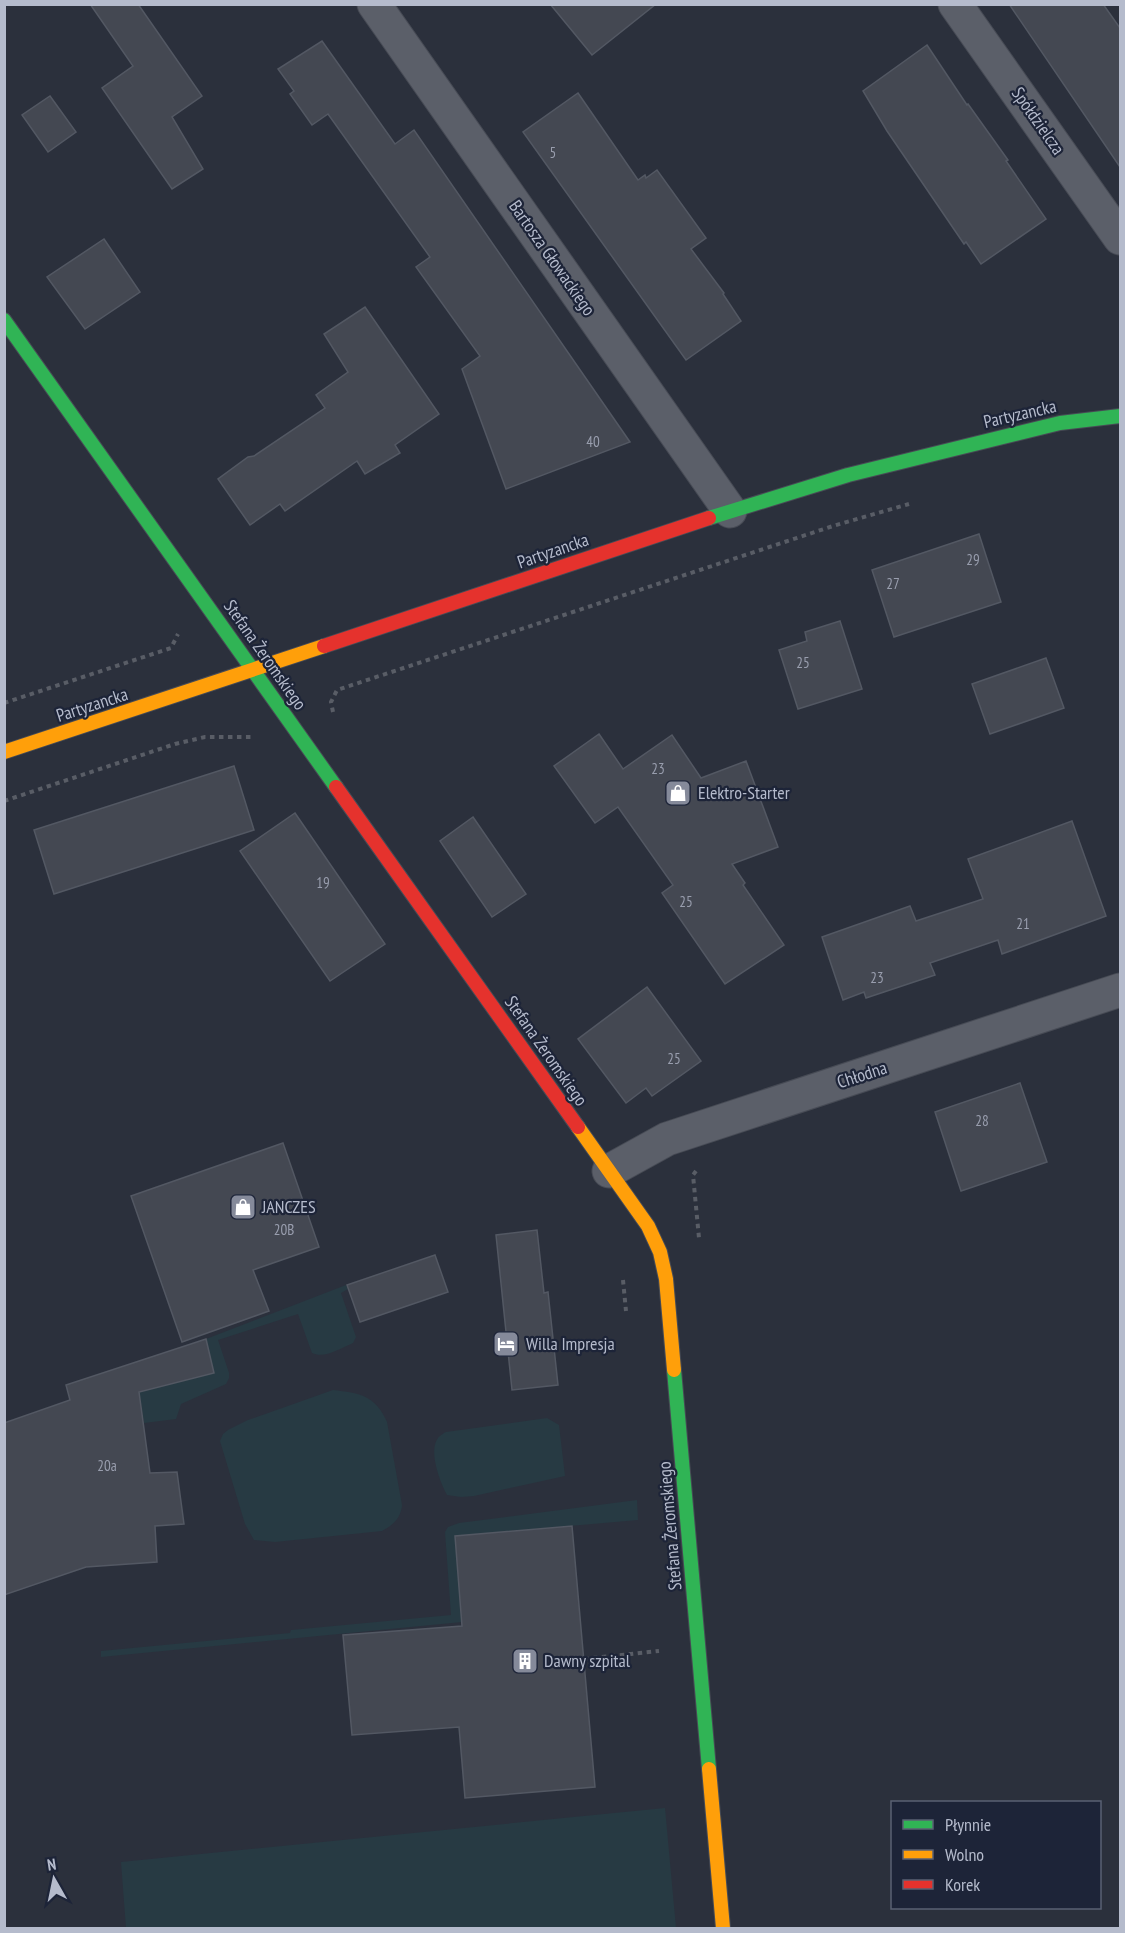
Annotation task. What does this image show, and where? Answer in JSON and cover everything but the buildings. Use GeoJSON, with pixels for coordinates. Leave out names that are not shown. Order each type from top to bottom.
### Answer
{"type":"FeatureCollection","features":[{"type":"Feature","properties":{"kind":"street","name":"Bartosza Głowackiego"},"geometry":{"type":"LineString","coordinates":[[374,4],[730,511]]}},
{"type":"Feature","properties":{"kind":"street","name":"Spółdzielcza"},"geometry":{"type":"LineString","coordinates":[[956,4],[1120,238]]}},
{"type":"Feature","properties":{"kind":"street","name":"Stefana Żeromskiego"},"geometry":{"type":"LineString","coordinates":[[4,320],[648,1226],[660,1252],[666,1279],[723,1929]]}},
{"type":"Feature","properties":{"kind":"street","name":"Partyzancka"},"geometry":{"type":"LineString","coordinates":[[4,752],[730,511],[848,475],[1060,423],[1120,416]]}},
{"type":"Feature","properties":{"kind":"street","name":"Chłodna"},"geometry":{"type":"LineString","coordinates":[[609,1171],[667,1139],[1120,990]]}},
{"type":"Feature","properties":{"kind":"path"},"geometry":{"type":"LineString","coordinates":[[334,722],[331,702],[337,690],[822,530],[913,503]]}},
{"type":"Feature","properties":{"kind":"path"},"geometry":{"type":"LineString","coordinates":[[4,703],[171,648],[181,628]]}},
{"type":"Feature","properties":{"kind":"path"},"geometry":{"type":"LineString","coordinates":[[4,801],[176,744],[205,737],[257,737]]}},
{"type":"Feature","properties":{"kind":"path"},"geometry":{"type":"LineString","coordinates":[[622,1270],[626,1317]]}},
{"type":"Feature","properties":{"kind":"path"},"geometry":{"type":"LineString","coordinates":[[584,1659],[659,1651],[658,1640]]}},
{"type":"Feature","properties":{"kind":"shaded area"},"geometry":{"type":"Polygon","coordinates":[[[346,1285],[348,1289],[341,1293],[356,1337],[353,1343],[328,1354],[312,1353],[298,1314],[218,1340],[229,1373],[226,1384],[181,1404],[176,1419],[144,1423],[139,1392],[214,1373],[206,1339],[346,1285]]]}},
{"type":"Feature","properties":{"kind":"shaded area"},"geometry":{"type":"Polygon","coordinates":[[[333,1390],[351,1392],[365,1397],[377,1406],[387,1422],[402,1505],[398,1517],[393,1524],[382,1531],[275,1542],[254,1540],[245,1524],[220,1441],[223,1434],[248,1420],[333,1390]]]}},
{"type":"Feature","properties":{"kind":"shaded area"},"geometry":{"type":"Polygon","coordinates":[[[547,1418],[559,1425],[565,1476],[474,1496],[447,1495],[438,1475],[435,1458],[435,1444],[438,1437],[446,1432],[547,1418]]]}},
{"type":"Feature","properties":{"kind":"shaded area"},"geometry":{"type":"Polygon","coordinates":[[[637,1500],[638,1520],[455,1536],[462,1622],[101,1657],[101,1651],[451,1615],[445,1532],[448,1527],[459,1523],[637,1500]]]}},
{"type":"Feature","properties":{"kind":"shaded area"},"geometry":{"type":"Polygon","coordinates":[[[665,1808],[676,1928],[126,1928],[121,1862],[665,1808]]]}},
{"type":"Feature","properties":{"kind":"traffic: fast"},"geometry":{"type":"LineString","coordinates":[[4,320],[336,787]]}},
{"type":"Feature","properties":{"kind":"traffic: fast"},"geometry":{"type":"LineString","coordinates":[[709,518],[848,475],[1060,423],[1120,416]]}},
{"type":"Feature","properties":{"kind":"traffic: fast"},"geometry":{"type":"LineString","coordinates":[[674,1370],[709,1769]]}},
{"type":"Feature","properties":{"kind":"traffic: slow"},"geometry":{"type":"LineString","coordinates":[[4,752],[324,646]]}},
{"type":"Feature","properties":{"kind":"traffic: slow"},"geometry":{"type":"LineString","coordinates":[[578,1127],[648,1226],[660,1252],[666,1279],[674,1370]]}},
{"type":"Feature","properties":{"kind":"traffic: slow"},"geometry":{"type":"LineString","coordinates":[[709,1769],[723,1928]]}},
{"type":"Feature","properties":{"kind":"traffic: jam"},"geometry":{"type":"LineString","coordinates":[[324,646],[709,518]]}},
{"type":"Feature","properties":{"kind":"traffic: jam"},"geometry":{"type":"LineString","coordinates":[[336,787],[578,1127]]}},
{"type":"Feature","properties":{"kind":"place","name":"Elektro-Starter"},"geometry":{"type":"Point","coordinates":[678,793]}},
{"type":"Feature","properties":{"kind":"place","name":"JANCZES"},"geometry":{"type":"Point","coordinates":[243,1207]}},
{"type":"Feature","properties":{"kind":"place","name":"Willa Impresja"},"geometry":{"type":"Point","coordinates":[506,1344]}},
{"type":"Feature","properties":{"kind":"place","name":"Dawny szpital"},"geometry":{"type":"Point","coordinates":[525,1661]}}]}
